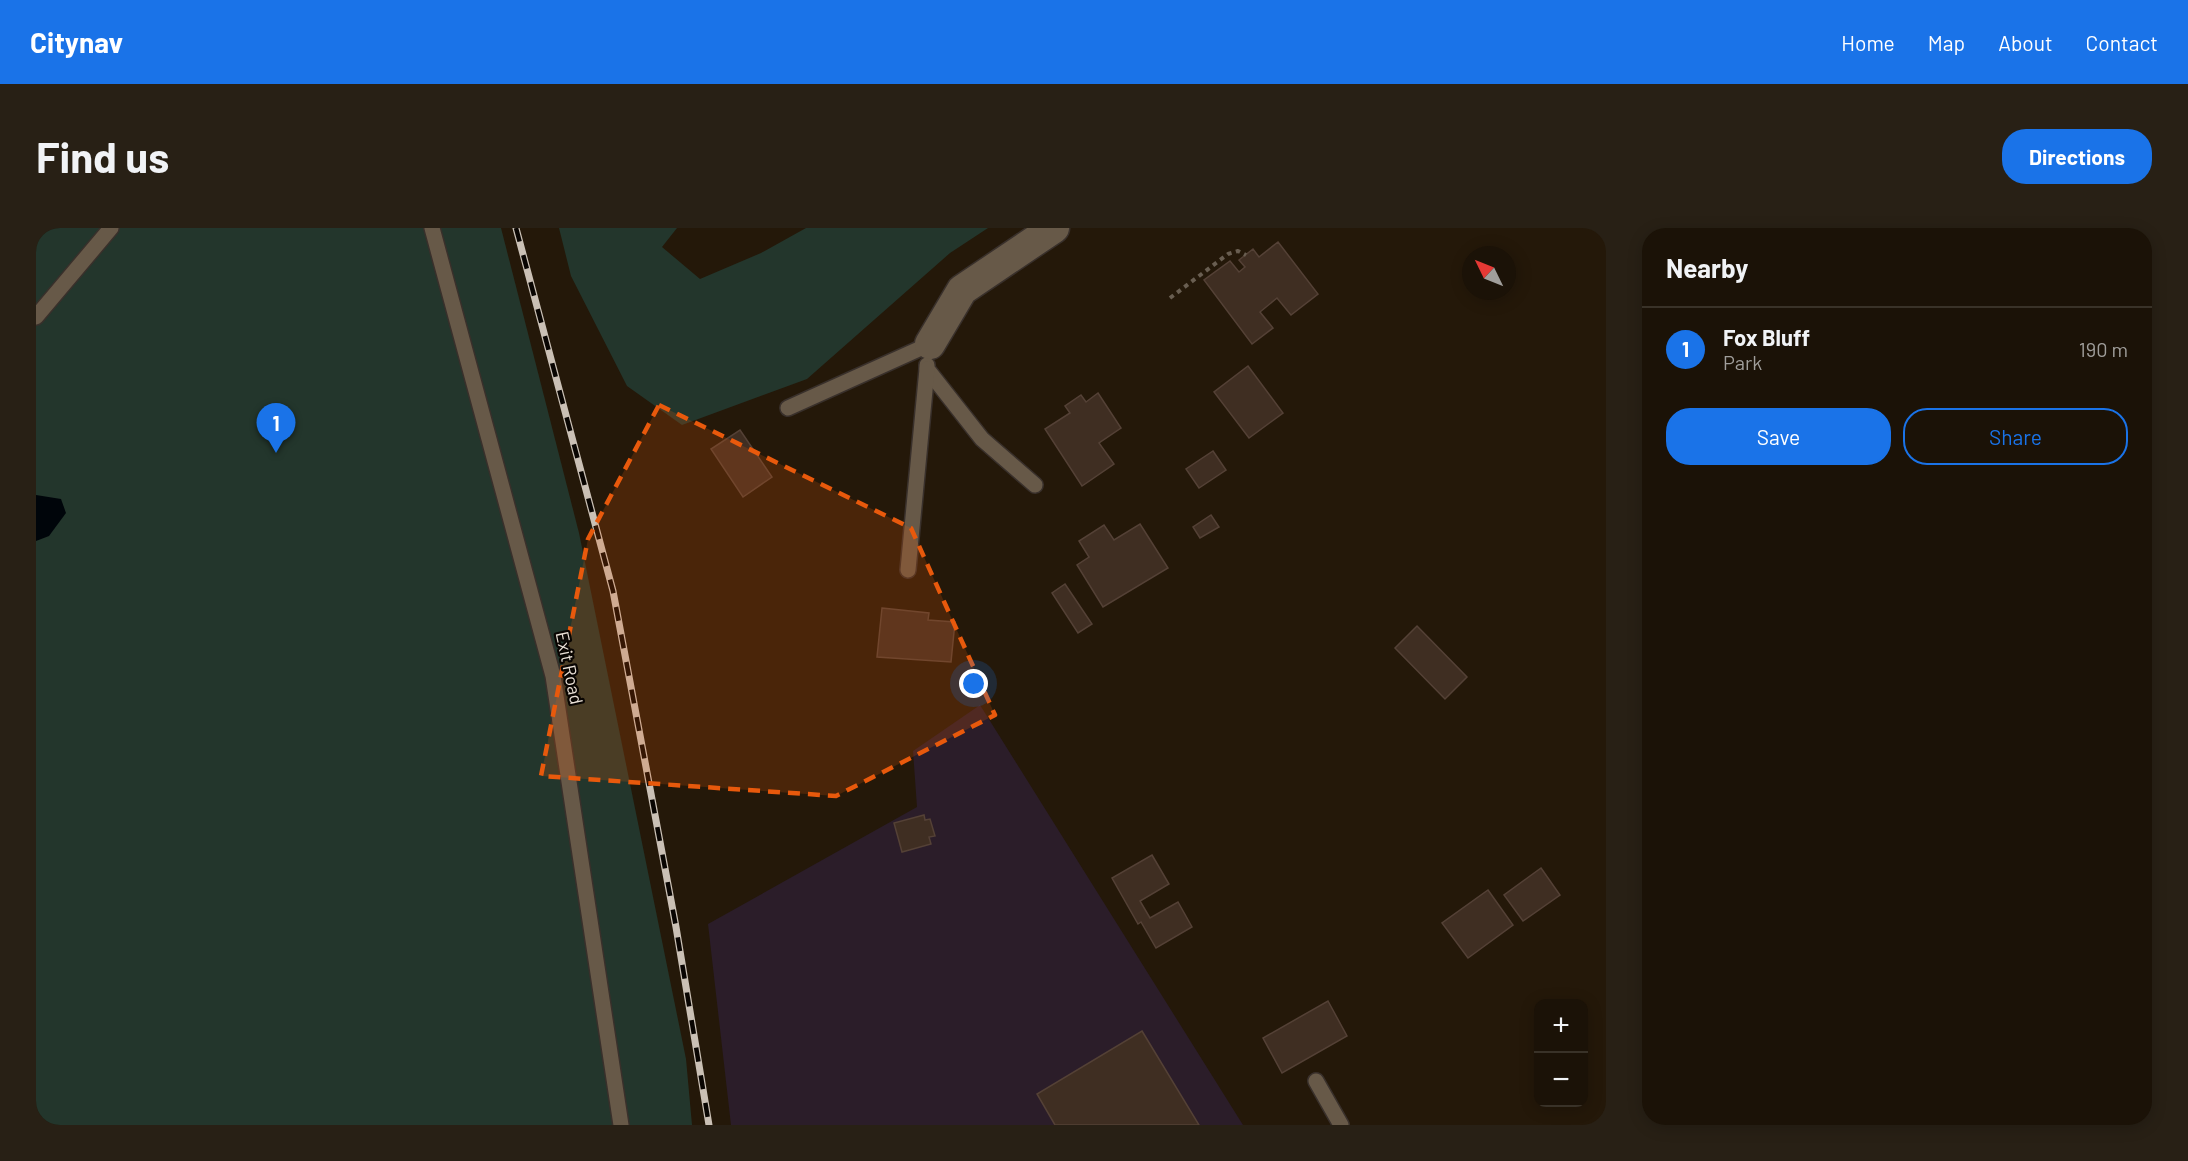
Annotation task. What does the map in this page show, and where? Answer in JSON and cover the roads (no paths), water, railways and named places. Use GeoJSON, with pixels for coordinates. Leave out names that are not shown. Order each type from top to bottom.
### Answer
{"type":"FeatureCollection","features":[{"type":"Feature","properties":{"kind":"street"},"geometry":{"type":"LineString","coordinates":[[928,357],[962,291],[1054,228]]}},
{"type":"Feature","properties":{"kind":"lane"},"geometry":{"type":"LineString","coordinates":[[36,317],[111,228]]}},
{"type":"Feature","properties":{"kind":"lane","name":"Exit Road"},"geometry":{"type":"LineString","coordinates":[[432,228],[553,676],[621,1125]]}},
{"type":"Feature","properties":{"kind":"lane"},"geometry":{"type":"LineString","coordinates":[[788,408],[928,357]]}},
{"type":"Feature","properties":{"kind":"lane"},"geometry":{"type":"LineString","coordinates":[[928,357],[982,439],[1035,484]]}},
{"type":"Feature","properties":{"kind":"lane"},"geometry":{"type":"LineString","coordinates":[[908,570],[928,357]]}},
{"type":"Feature","properties":{"kind":"lane"},"geometry":{"type":"LineString","coordinates":[[1316,1082],[1341,1125]]}},
{"type":"Feature","properties":{"kind":"railway"},"geometry":{"type":"LineString","coordinates":[[516,228],[613,591],[676,927],[709,1125]]}},
{"type":"Feature","properties":{"kind":"place","name":"Fox Bluff"},"geometry":{"type":"Point","coordinates":[276,453]}}]}
